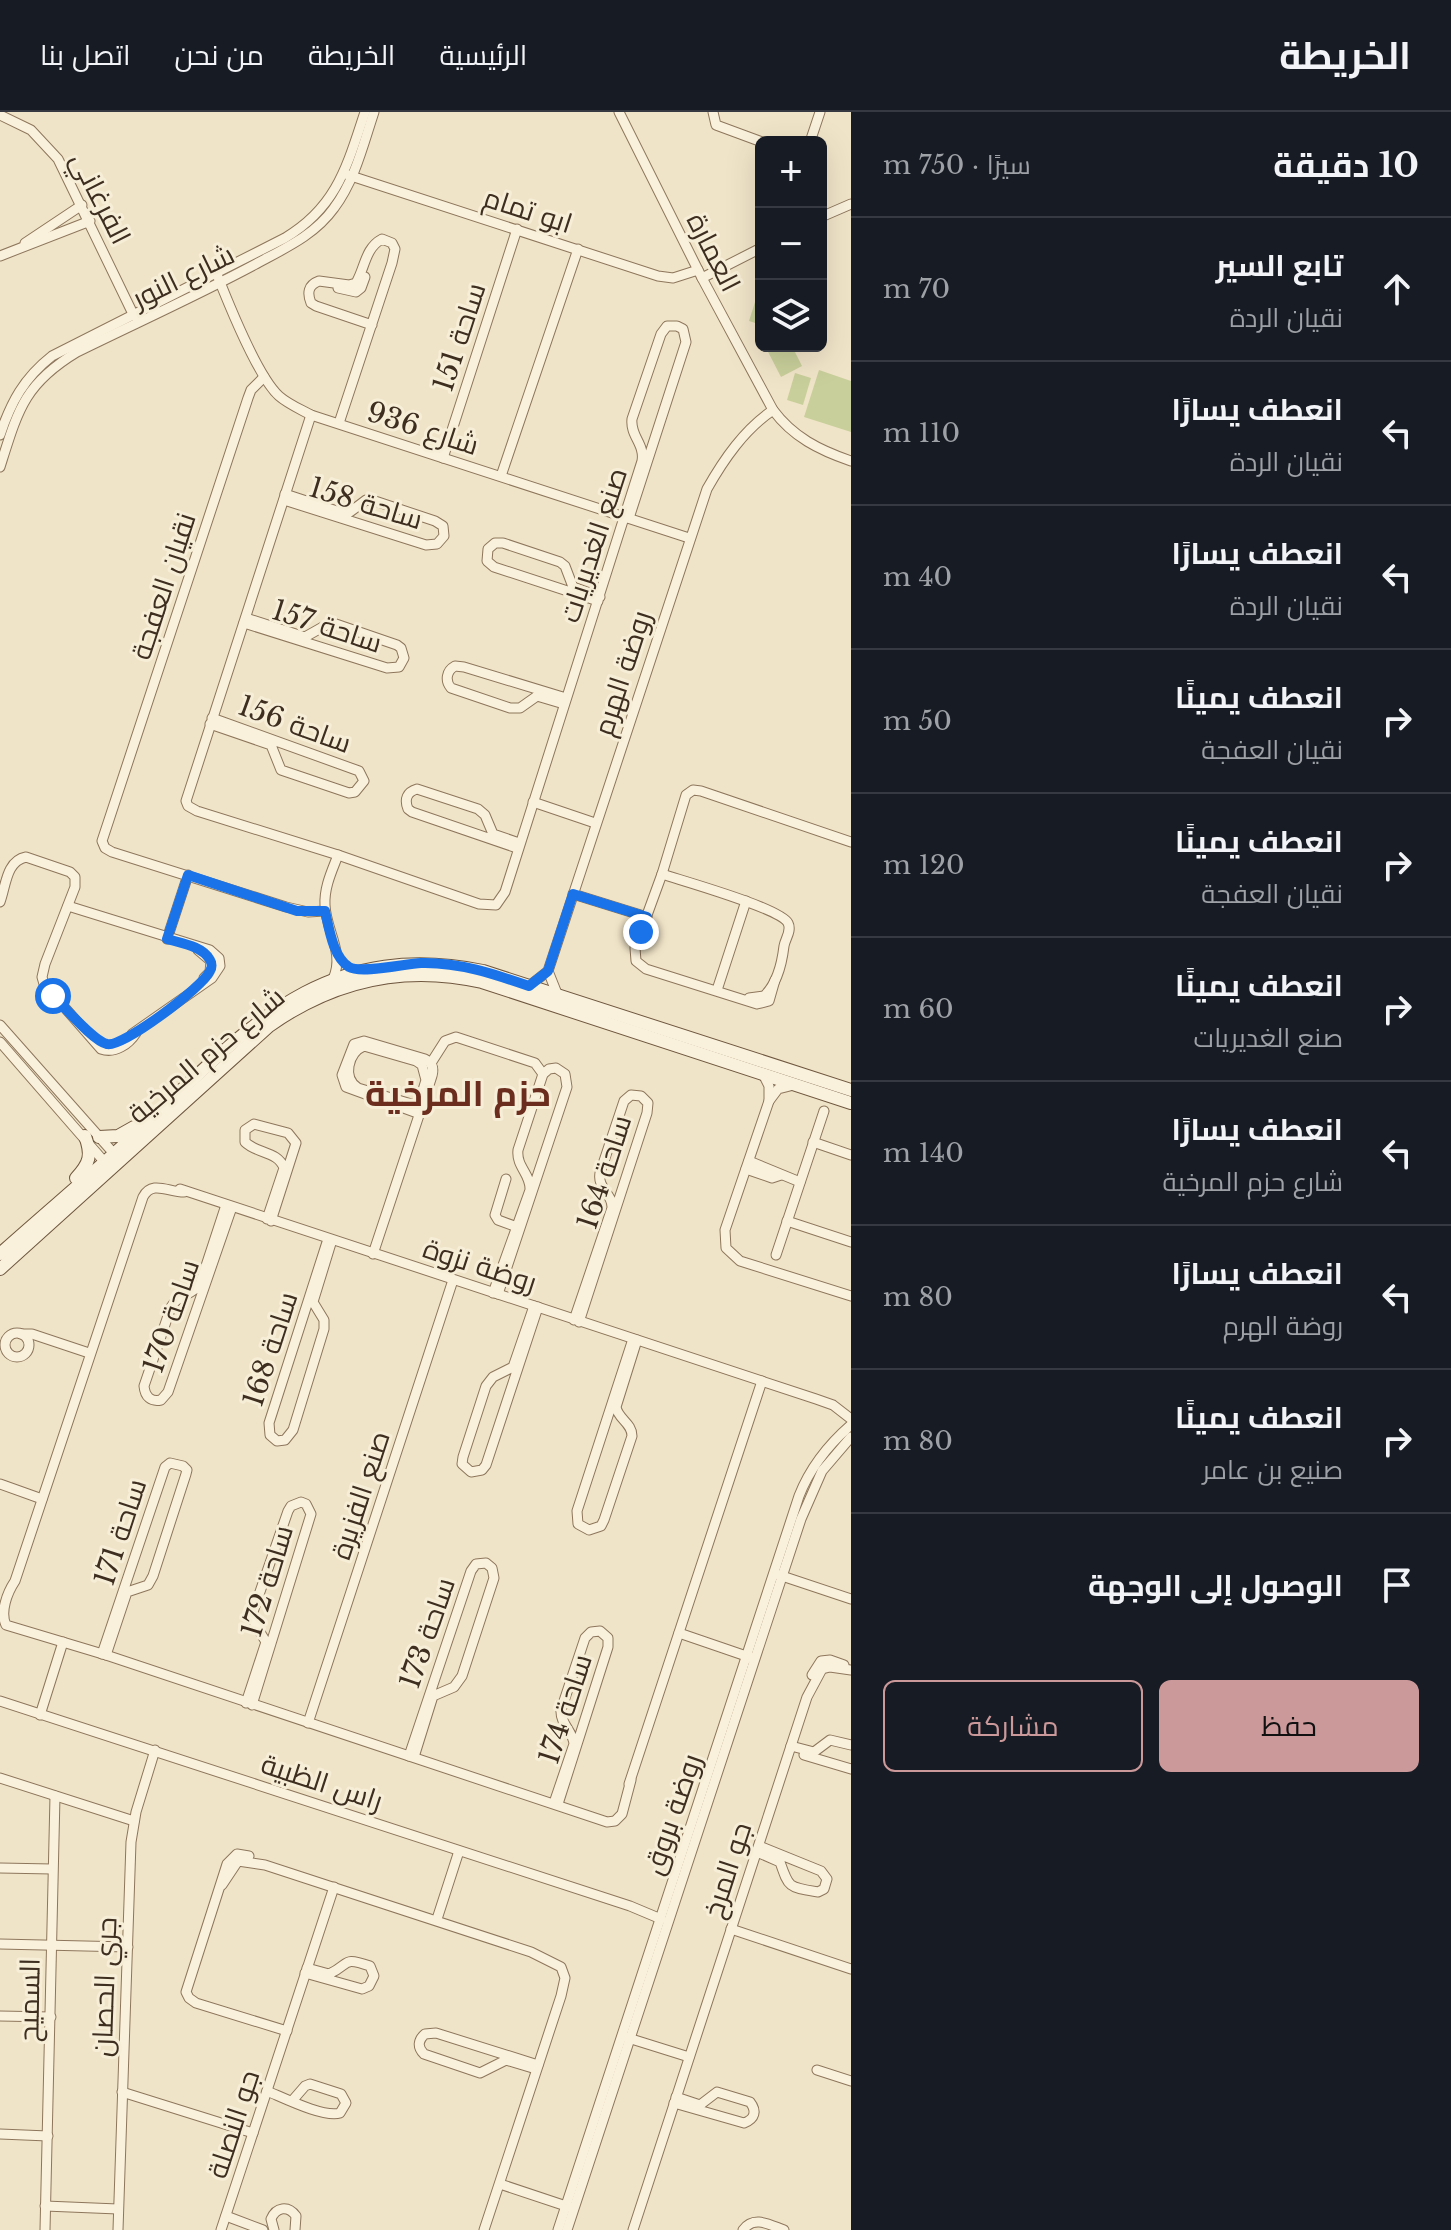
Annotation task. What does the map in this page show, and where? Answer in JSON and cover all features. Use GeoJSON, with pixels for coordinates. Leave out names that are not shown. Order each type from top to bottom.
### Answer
{"type":"FeatureCollection","features":[{"type":"Feature","properties":{"kind":"street","name":"العمارة"},"geometry":{"type":"LineString","coordinates":[[619,112],[700,274],[773,410],[806,442],[851,461]]}},
{"type":"Feature","properties":{"kind":"street"},"geometry":{"type":"LineString","coordinates":[[713,112],[716,125],[755,139]]}},
{"type":"Feature","properties":{"kind":"street"},"geometry":{"type":"LineString","coordinates":[[812,136],[820,112]]}},
{"type":"Feature","properties":{"kind":"street","name":"شارع النور"},"geometry":{"type":"LineString","coordinates":[[0,435],[15,396],[38,367],[73,344],[220,283],[314,230],[333,210],[368,113]]}},
{"type":"Feature","properties":{"kind":"street","name":"الفرغاني"},"geometry":{"type":"LineString","coordinates":[[0,115],[31,130],[50,149],[66,172],[136,318]]}},
{"type":"Feature","properties":{"kind":"street","name":"ابو تمام"},"geometry":{"type":"LineString","coordinates":[[348,175],[666,278],[700,274],[755,251]]}},
{"type":"Feature","properties":{"kind":"street","name":"شارع النور"},"geometry":{"type":"LineString","coordinates":[[0,467],[16,416],[25,398],[45,374],[77,352],[216,272],[285,238],[325,206],[348,175]]}},
{"type":"Feature","properties":{"kind":"street"},"geometry":{"type":"LineString","coordinates":[[827,214],[851,204]]}},
{"type":"Feature","properties":{"kind":"street"},"geometry":{"type":"LineString","coordinates":[[0,256],[82,205]]}},
{"type":"Feature","properties":{"kind":"street"},"geometry":{"type":"LineString","coordinates":[[22,245],[90,221]]}},
{"type":"Feature","properties":{"kind":"street","name":"ساحة 151"},"geometry":{"type":"LineString","coordinates":[[443,458],[517,229]]}},
{"type":"Feature","properties":{"kind":"street"},"geometry":{"type":"LineString","coordinates":[[339,423],[372,325],[395,249],[392,243],[382,239],[374,245],[369,255],[359,290],[348,291],[319,281],[310,287],[311,303],[372,325]]}},
{"type":"Feature","properties":{"kind":"street"},"geometry":{"type":"LineString","coordinates":[[501,476],[578,249]]}},
{"type":"Feature","properties":{"kind":"street","name":"شارع 936"},"geometry":{"type":"LineString","coordinates":[[216,272],[264,377],[280,397],[311,415],[689,538]]}},
{"type":"Feature","properties":{"kind":"street","name":"صنع الغديريات"},"geometry":{"type":"LineString","coordinates":[[311,415],[193,777],[193,802],[226,818],[485,906],[496,905],[503,897],[565,701],[686,342],[683,329],[677,326],[667,326],[661,334],[632,419],[631,431],[643,456],[627,517]]}},
{"type":"Feature","properties":{"kind":"street","name":"نقيان العفجة"},"geometry":{"type":"LineString","coordinates":[[264,377],[251,390],[248,398],[111,814],[110,842],[133,857],[297,911],[325,911]]}},
{"type":"Feature","properties":{"kind":"street","name":"روضة الهرم"},"geometry":{"type":"LineString","coordinates":[[548,971],[707,489],[748,431],[773,410]]}},
{"type":"Feature","properties":{"kind":"street"},"geometry":{"type":"LineString","coordinates":[[638,441],[655,435]]}},
{"type":"Feature","properties":{"kind":"street","name":"ساحة 158"},"geometry":{"type":"LineString","coordinates":[[285,497],[343,513],[366,500],[375,501],[435,521],[445,531],[441,541],[432,546],[285,497]]}},
{"type":"Feature","properties":{"kind":"street"},"geometry":{"type":"LineString","coordinates":[[356,508],[362,524]]}},
{"type":"Feature","properties":{"kind":"street"},"geometry":{"type":"LineString","coordinates":[[495,543],[503,543],[560,562],[576,589],[599,599],[490,565],[486,555],[488,549],[495,543]]}},
{"type":"Feature","properties":{"kind":"street"},"geometry":{"type":"LineString","coordinates":[[556,588],[569,578]]}},
{"type":"Feature","properties":{"kind":"street","name":"ساحة 157"},"geometry":{"type":"LineString","coordinates":[[245,620],[301,636],[332,623],[397,645],[404,658],[399,667],[387,668],[245,620]]}},
{"type":"Feature","properties":{"kind":"street"},"geometry":{"type":"LineString","coordinates":[[316,631],[320,647]]}},
{"type":"Feature","properties":{"kind":"street"},"geometry":{"type":"LineString","coordinates":[[460,666],[522,684],[565,701],[540,696],[520,708],[510,708],[457,691],[451,688],[447,680],[451,668],[460,666]]}},
{"type":"Feature","properties":{"kind":"street"},"geometry":{"type":"LineString","coordinates":[[522,684],[527,703]]}},
{"type":"Feature","properties":{"kind":"street","name":"ساحة 156"},"geometry":{"type":"LineString","coordinates":[[211,721],[359,771],[364,781],[361,788],[349,793],[287,773],[279,768],[271,745],[211,721]]}},
{"type":"Feature","properties":{"kind":"street"},"geometry":{"type":"LineString","coordinates":[[276,758],[290,746]]}},
{"type":"Feature","properties":{"kind":"street"},"geometry":{"type":"LineString","coordinates":[[423,790],[478,809],[485,815],[493,834],[518,846],[474,835],[412,812],[406,804],[408,794],[423,790]]}},
{"type":"Feature","properties":{"kind":"street"},"geometry":{"type":"LineString","coordinates":[[662,874],[788,914],[795,922],[775,980],[768,993],[760,998],[735,996],[639,964],[634,953],[682,811],[693,798],[711,796],[851,842]]}},
{"type":"Feature","properties":{"kind":"street"},"geometry":{"type":"LineString","coordinates":[[533,802],[595,823]]}},
{"type":"Feature","properties":{"kind":"street"},"geometry":{"type":"LineString","coordinates":[[474,835],[487,824]]}},
{"type":"Feature","properties":{"kind":"street"},"geometry":{"type":"LineString","coordinates":[[333,979],[338,956],[325,911],[326,890],[338,855]]}},
{"type":"Feature","properties":{"kind":"street"},"geometry":{"type":"LineString","coordinates":[[0,902],[18,866],[25,862],[34,861],[70,872],[75,877],[75,887],[46,962],[47,980],[58,999],[85,1029],[109,1045],[136,1033],[197,986],[210,972],[212,965],[206,955],[193,947],[68,906]]}},
{"type":"Feature","properties":{"kind":"street"},"geometry":{"type":"LineString","coordinates":[[167,939],[188,875]]}},
{"type":"Feature","properties":{"kind":"street"},"geometry":{"type":"LineString","coordinates":[[573,894],[647,917]]}},
{"type":"Feature","properties":{"kind":"street"},"geometry":{"type":"LineString","coordinates":[[717,990],[746,901]]}},
{"type":"Feature","properties":{"kind":"street"},"geometry":{"type":"LineString","coordinates":[[338,956],[345,965],[359,971]]}},
{"type":"Feature","properties":{"kind":"street","name":"شارع حزم المرخية"},"geometry":{"type":"LineString","coordinates":[[0,1269],[163,1107],[282,1004],[333,979],[359,971],[394,965],[457,966],[529,986],[851,1090]]}},
{"type":"Feature","properties":{"kind":"street"},"geometry":{"type":"LineString","coordinates":[[529,986],[548,971],[558,996]]}},
{"type":"Feature","properties":{"kind":"street","name":"شارع حزم المرخية"},"geometry":{"type":"LineString","coordinates":[[0,1254],[269,1026],[313,998],[368,978],[423,974],[457,976],[482,982],[851,1103]]}},
{"type":"Feature","properties":{"kind":"street"},"geometry":{"type":"LineString","coordinates":[[0,1025],[99,1137],[112,1161]]}},
{"type":"Feature","properties":{"kind":"street"},"geometry":{"type":"LineString","coordinates":[[9,1035],[0,1042],[85,1136],[112,1161]]}},
{"type":"Feature","properties":{"kind":"street"},"geometry":{"type":"LineString","coordinates":[[371,1253],[433,1074],[431,1063],[445,1041],[456,1037],[535,1063],[543,1074]]}},
{"type":"Feature","properties":{"kind":"street"},"geometry":{"type":"LineString","coordinates":[[419,1110],[346,1087],[342,1080],[343,1070],[354,1044],[361,1040],[431,1063]]}},
{"type":"Feature","properties":{"kind":"street"},"geometry":{"type":"LineString","coordinates":[[369,1046],[422,1065],[426,1080],[419,1110],[353,1085],[348,1075],[355,1051],[369,1046]]}},
{"type":"Feature","properties":{"kind":"street"},"geometry":{"type":"LineString","coordinates":[[549,1069],[560,1069],[568,1081],[496,1293],[530,1185],[518,1161],[518,1150],[543,1074],[549,1069]]}},
{"type":"Feature","properties":{"kind":"street"},"geometry":{"type":"LineString","coordinates":[[763,1074],[769,1086],[769,1101],[725,1230],[725,1244],[735,1258],[851,1296]]}},
{"type":"Feature","properties":{"kind":"street"},"geometry":{"type":"LineString","coordinates":[[769,1101],[778,1089],[794,1085]]}},
{"type":"Feature","properties":{"kind":"street","name":"ساحة 164"},"geometry":{"type":"LineString","coordinates":[[631,1095],[638,1095],[645,1098],[648,1107],[576,1321],[612,1208],[599,1178],[624,1101],[631,1095]]}},
{"type":"Feature","properties":{"kind":"street"},"geometry":{"type":"LineString","coordinates":[[99,1137],[125,1133],[163,1107]]}},
{"type":"Feature","properties":{"kind":"street"},"geometry":{"type":"LineString","coordinates":[[776,1255],[824,1111]]}},
{"type":"Feature","properties":{"kind":"street"},"geometry":{"type":"LineString","coordinates":[[269,1220],[293,1155],[296,1143],[291,1135],[256,1123],[249,1126],[244,1136],[247,1145],[276,1157],[293,1155]]}},
{"type":"Feature","properties":{"kind":"street"},"geometry":{"type":"LineString","coordinates":[[52,1207],[56,1197],[90,1162],[85,1136]]}},
{"type":"Feature","properties":{"kind":"street"},"geometry":{"type":"LineString","coordinates":[[813,1142],[851,1155]]}},
{"type":"Feature","properties":{"kind":"street"},"geometry":{"type":"LineString","coordinates":[[269,1220],[284,1168],[276,1157]]}},
{"type":"Feature","properties":{"kind":"street"},"geometry":{"type":"LineString","coordinates":[[748,1165],[776,1170],[800,1182]]}},
{"type":"Feature","properties":{"kind":"street"},"geometry":{"type":"LineString","coordinates":[[525,1173],[539,1169]]}},
{"type":"Feature","properties":{"kind":"street"},"geometry":{"type":"LineString","coordinates":[[506,1179],[495,1215],[498,1220],[517,1227]]}},
{"type":"Feature","properties":{"kind":"street","name":"روضة نزوة"},"geometry":{"type":"LineString","coordinates":[[762,1381],[631,1787],[619,1818],[607,1822],[24,1630],[12,1622],[8,1614],[15,1581],[145,1182],[156,1181],[762,1381],[826,1403],[851,1419]]}},
{"type":"Feature","properties":{"kind":"street"},"geometry":{"type":"LineString","coordinates":[[606,1192],[622,1191]]}},
{"type":"Feature","properties":{"kind":"street","name":"ساحة 170"},"geometry":{"type":"LineString","coordinates":[[229,1206],[168,1392],[161,1400],[151,1400],[145,1392],[146,1380],[171,1307],[175,1300],[195,1291],[200,1284],[229,1206]]}},
{"type":"Feature","properties":{"kind":"street"},"geometry":{"type":"LineString","coordinates":[[787,1221],[851,1242]]}},
{"type":"Feature","properties":{"kind":"street","name":"ساحة 168"},"geometry":{"type":"LineString","coordinates":[[330,1240],[313,1304],[325,1323],[324,1329],[293,1430],[285,1440],[277,1441],[270,1435],[269,1423],[330,1240]]}},
{"type":"Feature","properties":{"kind":"street","name":"صنع الفزيرة"},"geometry":{"type":"LineString","coordinates":[[308,1723],[453,1280]]}},
{"type":"Feature","properties":{"kind":"street"},"geometry":{"type":"LineString","coordinates":[[183,1296],[193,1302],[196,1310]]}},
{"type":"Feature","properties":{"kind":"street"},"geometry":{"type":"LineString","coordinates":[[536,1306],[486,1465],[482,1470],[471,1472],[462,1464],[463,1457],[486,1386],[497,1374],[510,1371],[515,1364],[536,1306]]}},
{"type":"Feature","properties":{"kind":"street"},"geometry":{"type":"LineString","coordinates":[[302,1319],[319,1314]]}},
{"type":"Feature","properties":{"kind":"street"},"geometry":{"type":"LineString","coordinates":[[24,1338],[88,1355]]}},
{"type":"Feature","properties":{"kind":"street"},"geometry":{"type":"LineString","coordinates":[[635,1340],[616,1412],[631,1428],[630,1441],[604,1520],[595,1529],[589,1530],[578,1524],[576,1517],[635,1340]]}},
{"type":"Feature","properties":{"kind":"street"},"geometry":{"type":"LineString","coordinates":[[497,1374],[512,1386]]}},
{"type":"Feature","properties":{"kind":"street"},"geometry":{"type":"LineString","coordinates":[[606,1424],[614,1420],[623,1421]]}},
{"type":"Feature","properties":{"kind":"street","name":"روضة بروق"},"geometry":{"type":"LineString","coordinates":[[558,2230],[570,2207],[626,2037],[778,1575],[804,1483],[829,1446],[851,1425]]}},
{"type":"Feature","properties":{"kind":"street","name":"روضة بروق"},"geometry":{"type":"LineString","coordinates":[[778,1575],[813,1487],[822,1471],[851,1437]]}},
{"type":"Feature","properties":{"kind":"street","name":"ساحة 171"},"geometry":{"type":"LineString","coordinates":[[170,1463],[183,1466],[186,1474],[153,1576],[148,1585],[125,1595],[104,1655],[165,1467],[170,1463]]}},
{"type":"Feature","properties":{"kind":"street"},"geometry":{"type":"LineString","coordinates":[[0,1484],[42,1499]]}},
{"type":"Feature","properties":{"kind":"street","name":"ساحة 172"},"geometry":{"type":"LineString","coordinates":[[301,1502],[306,1504],[311,1514],[249,1704],[265,1645],[254,1622],[253,1612],[288,1511],[291,1506],[301,1502]]}},
{"type":"Feature","properties":{"kind":"street","name":"ساحة 173"},"geometry":{"type":"LineString","coordinates":[[479,1563],[486,1563],[492,1568],[494,1578],[462,1676],[451,1688],[433,1696],[411,1756],[471,1571],[479,1563]]}},
{"type":"Feature","properties":{"kind":"street"},"geometry":{"type":"LineString","coordinates":[[129,1574],[140,1587]]}},
{"type":"Feature","properties":{"kind":"street"},"geometry":{"type":"LineString","coordinates":[[778,1575],[851,1599]]}},
{"type":"Feature","properties":{"kind":"street"},"geometry":{"type":"LineString","coordinates":[[260,1631],[268,1631],[277,1624]]}},
{"type":"Feature","properties":{"kind":"street","name":"ساحة 174"},"geometry":{"type":"LineString","coordinates":[[600,1631],[609,1642],[556,1804],[574,1744],[561,1710],[585,1638],[591,1632],[600,1631]]}},
{"type":"Feature","properties":{"kind":"street"},"geometry":{"type":"LineString","coordinates":[[679,1633],[751,1657]]}},
{"type":"Feature","properties":{"kind":"street"},"geometry":{"type":"LineString","coordinates":[[40,1715],[63,1642]]}},
{"type":"Feature","properties":{"kind":"street","name":"جو المرخ"},"geometry":{"type":"LineString","coordinates":[[633,2230],[807,1697],[822,1669],[851,1670]]}},
{"type":"Feature","properties":{"kind":"street"},"geometry":{"type":"LineString","coordinates":[[435,1676],[440,1684],[451,1688]]}},
{"type":"Feature","properties":{"kind":"street","name":"راس الظبية"},"geometry":{"type":"LineString","coordinates":[[0,1701],[665,1917]]}},
{"type":"Feature","properties":{"kind":"street"},"geometry":{"type":"LineString","coordinates":[[568,1728],[584,1722]]}},
{"type":"Feature","properties":{"kind":"street"},"geometry":{"type":"LineString","coordinates":[[790,1748],[811,1752],[835,1740],[851,1745]]}},
{"type":"Feature","properties":{"kind":"street"},"geometry":{"type":"LineString","coordinates":[[822,1747],[827,1762]]}},
{"type":"Feature","properties":{"kind":"street"},"geometry":{"type":"LineString","coordinates":[[790,1748],[851,1769]]}},
{"type":"Feature","properties":{"kind":"street","name":"جري الحصان"},"geometry":{"type":"LineString","coordinates":[[118,2230],[131,1842],[155,1750]]}},
{"type":"Feature","properties":{"kind":"street"},"geometry":{"type":"LineString","coordinates":[[0,1778],[134,1821]]}},
{"type":"Feature","properties":{"kind":"street","name":"السميح"},"geometry":{"type":"LineString","coordinates":[[45,2230],[55,1796]]}},
{"type":"Feature","properties":{"kind":"street"},"geometry":{"type":"LineString","coordinates":[[758,1849],[796,1860],[825,1873],[824,1889],[814,1892],[790,1884],[784,1879],[777,1860],[758,1849]]}},
{"type":"Feature","properties":{"kind":"street"},"geometry":{"type":"LineString","coordinates":[[437,1919],[459,1851]]}},
{"type":"Feature","properties":{"kind":"street"},"geometry":{"type":"LineString","coordinates":[[783,1870],[796,1860]]}},
{"type":"Feature","properties":{"kind":"street"},"geometry":{"type":"LineString","coordinates":[[287,2031],[215,2010],[196,2003],[187,1995],[186,1987],[222,1885],[238,1861],[265,1865],[437,1919],[531,1952],[555,1962],[564,1970],[561,1996],[484,2230]]}},
{"type":"Feature","properties":{"kind":"street"},"geometry":{"type":"LineString","coordinates":[[0,1868],[52,1869]]}},
{"type":"Feature","properties":{"kind":"street","name":"جو النصلة"},"geometry":{"type":"LineString","coordinates":[[221,2230],[334,1887]]}},
{"type":"Feature","properties":{"kind":"street"},"geometry":{"type":"LineString","coordinates":[[731,1929],[851,1969]]}},
{"type":"Feature","properties":{"kind":"street"},"geometry":{"type":"LineString","coordinates":[[0,1944],[128,1947]]}},
{"type":"Feature","properties":{"kind":"street"},"geometry":{"type":"LineString","coordinates":[[352,1961],[370,1966],[374,1972],[373,1981],[366,1989],[344,1985],[306,1971],[329,1974],[345,1962],[352,1961]]}},
{"type":"Feature","properties":{"kind":"street"},"geometry":{"type":"LineString","coordinates":[[339,1968],[344,1985]]}},
{"type":"Feature","properties":{"kind":"street"},"geometry":{"type":"LineString","coordinates":[[0,2016],[51,2017]]}},
{"type":"Feature","properties":{"kind":"street"},"geometry":{"type":"LineString","coordinates":[[431,2033],[537,2067],[506,2060],[485,2072],[476,2072],[424,2054],[419,2046],[422,2037],[431,2033]]}},
{"type":"Feature","properties":{"kind":"street"},"geometry":{"type":"LineString","coordinates":[[626,2037],[689,2057]]}},
{"type":"Feature","properties":{"kind":"street"},"geometry":{"type":"LineString","coordinates":[[489,2050],[493,2067]]}},
{"type":"Feature","properties":{"kind":"street"},"geometry":{"type":"LineString","coordinates":[[817,2070],[851,2081]]}},
{"type":"Feature","properties":{"kind":"street"},"geometry":{"type":"LineString","coordinates":[[267,2091],[292,2101],[331,2115],[340,2113],[346,2103],[341,2094],[310,2084],[292,2101]]}},
{"type":"Feature","properties":{"kind":"street"},"geometry":{"type":"LineString","coordinates":[[122,2092],[253,2133]]}},
{"type":"Feature","properties":{"kind":"street"},"geometry":{"type":"LineString","coordinates":[[721,2092],[750,2102],[755,2112],[744,2123],[712,2115],[675,2100],[700,2105],[713,2094],[721,2092]]}},
{"type":"Feature","properties":{"kind":"street"},"geometry":{"type":"LineString","coordinates":[[707,2101],[712,2115]]}},
{"type":"Feature","properties":{"kind":"street"},"geometry":{"type":"LineString","coordinates":[[0,2134],[48,2136]]}},
{"type":"Feature","properties":{"kind":"street"},"geometry":{"type":"LineString","coordinates":[[500,2184],[570,2207]]}},
{"type":"Feature","properties":{"kind":"street"},"geometry":{"type":"LineString","coordinates":[[45,2206],[118,2209]]}},
{"type":"Feature","properties":{"kind":"street","name":"روضة بروق"},"geometry":{"type":"LineString","coordinates":[[567,2230],[570,2207]]}},
{"type":"Feature","properties":{"kind":"street"},"geometry":{"type":"LineString","coordinates":[[226,2216],[260,2228],[277,2210],[288,2209],[298,2221],[295,2230]]}},
{"type":"Feature","properties":{"kind":"street"},"geometry":{"type":"LineString","coordinates":[[271,2219],[274,2230]]}},
{"type":"Feature","properties":{"kind":"street"},"geometry":{"type":"LineString","coordinates":[[746,2230],[754,2221],[784,2230]]}},
{"type":"Feature","properties":{"kind":"green space"},"geometry":{"type":"Polygon","coordinates":[[[755,302],[755,323],[749,321],[755,302]]]}},
{"type":"Feature","properties":{"kind":"green space"},"geometry":{"type":"Polygon","coordinates":[[[768,352],[795,352],[802,366],[781,377],[768,352]]]}},
{"type":"Feature","properties":{"kind":"green space"},"geometry":{"type":"Polygon","coordinates":[[[819,370],[851,381],[851,432],[804,417],[819,370]]]}},
{"type":"Feature","properties":{"kind":"green space"},"geometry":{"type":"Polygon","coordinates":[[[795,373],[811,378],[803,405],[787,400],[795,373]]]}},
{"type":"Feature","properties":{"kind":"district","name":"حزم المرخية"},"geometry":{"type":"Point","coordinates":[458,1093]}},
{"type":"Feature","properties":{"kind":"route"},"geometry":{"type":"LineString","coordinates":[[53,996],[85,1029],[102,1042],[115,1044],[136,1033],[197,986],[210,972],[211,961],[193,947],[167,939],[188,875],[297,911],[325,911],[338,956],[345,965],[359,971],[426,963],[483,971],[529,986],[548,971],[573,894],[647,917],[641,932]]}}]}
